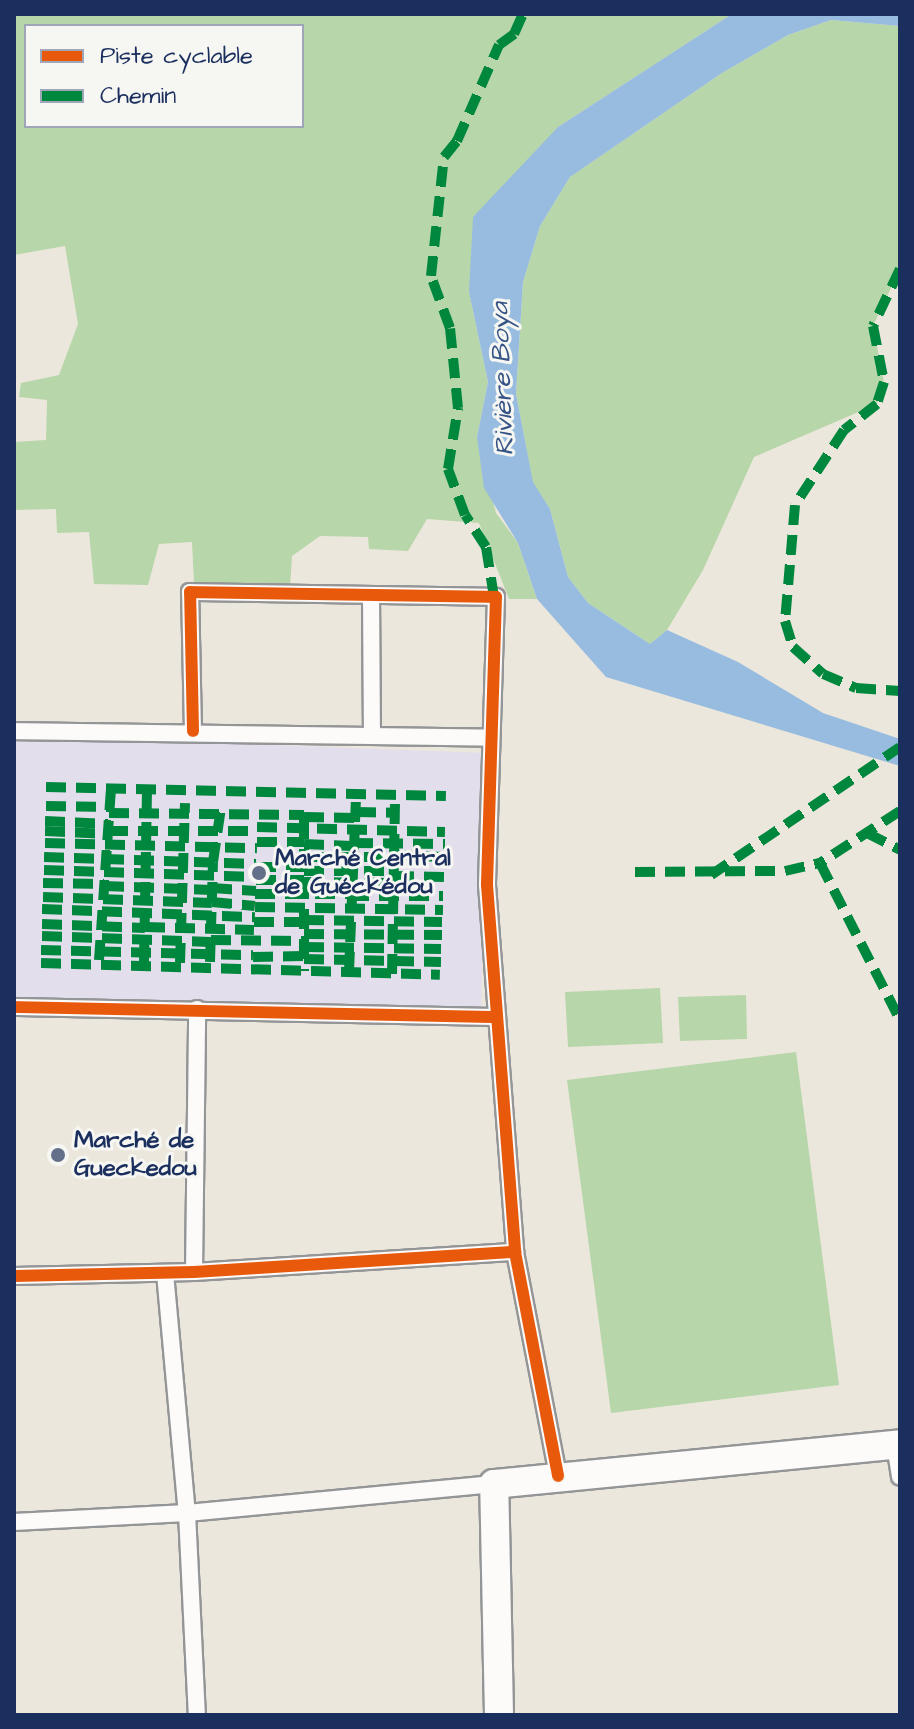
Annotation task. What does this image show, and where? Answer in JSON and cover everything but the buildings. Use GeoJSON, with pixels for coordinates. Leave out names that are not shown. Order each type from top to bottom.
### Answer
{"type":"FeatureCollection","features":[{"type":"Feature","properties":{"kind":"highway"},"geometry":{"type":"LineString","coordinates":[[499,1715],[494,1484],[897,1445]]}},
{"type":"Feature","properties":{"kind":"street"},"geometry":{"type":"LineString","coordinates":[[193,731],[190,592],[496,597],[487,885],[515,1252],[558,1476]]}},
{"type":"Feature","properties":{"kind":"street"},"geometry":{"type":"LineString","coordinates":[[371,595],[372,736]]}},
{"type":"Feature","properties":{"kind":"street"},"geometry":{"type":"LineString","coordinates":[[14,731],[193,731],[490,738]]}},
{"type":"Feature","properties":{"kind":"street"},"geometry":{"type":"LineString","coordinates":[[14,1007],[497,1017]]}},
{"type":"Feature","properties":{"kind":"street"},"geometry":{"type":"LineString","coordinates":[[194,1272],[197,1009]]}},
{"type":"Feature","properties":{"kind":"street"},"geometry":{"type":"LineString","coordinates":[[14,1276],[194,1272],[515,1252]]}},
{"type":"Feature","properties":{"kind":"street"},"geometry":{"type":"LineString","coordinates":[[165,1273],[187,1513],[197,1715]]}},
{"type":"Feature","properties":{"kind":"street"},"geometry":{"type":"LineString","coordinates":[[897,1445],[900,1477]]}},
{"type":"Feature","properties":{"kind":"street"},"geometry":{"type":"LineString","coordinates":[[14,1522],[187,1513],[494,1484]]}},
{"type":"Feature","properties":{"kind":"shaded area"},"geometry":{"type":"Polygon","coordinates":[[[14,735],[487,753],[481,1017],[14,997],[14,735]]]}},
{"type":"Feature","properties":{"kind":"green space"},"geometry":{"type":"Polygon","coordinates":[[[14,14],[732,14],[558,127],[469,292],[488,382],[477,437],[496,513],[518,543],[537,599],[509,599],[479,523],[427,519],[408,551],[369,549],[368,537],[320,536],[292,556],[290,588],[194,584],[192,542],[159,544],[148,585],[94,584],[89,532],[57,533],[56,509],[14,510],[14,442],[46,440],[47,400],[19,397],[21,383],[59,375],[78,324],[65,246],[14,255],[14,14]]]}},
{"type":"Feature","properties":{"kind":"green space"},"geometry":{"type":"Polygon","coordinates":[[[831,20],[900,26],[900,269],[873,326],[884,382],[877,404],[754,457],[703,570],[667,630],[650,644],[588,603],[568,577],[550,509],[533,483],[516,394],[523,282],[540,226],[570,177],[722,73],[788,35],[831,20]]]}},
{"type":"Feature","properties":{"kind":"green space"},"geometry":{"type":"Polygon","coordinates":[[[660,988],[663,1043],[568,1047],[565,992],[660,988]]]}},
{"type":"Feature","properties":{"kind":"green space"},"geometry":{"type":"Polygon","coordinates":[[[746,995],[747,1039],[680,1041],[678,997],[746,995]]]}},
{"type":"Feature","properties":{"kind":"green space"},"geometry":{"type":"Polygon","coordinates":[[[796,1052],[839,1385],[611,1413],[567,1080],[796,1052]]]}},
{"type":"Feature","properties":{"kind":"water","name":"Rivière Boya"},"geometry":{"type":"Polygon","coordinates":[[[732,14],[900,14],[900,26],[831,20],[788,35],[722,73],[570,177],[540,226],[523,282],[516,394],[533,482],[550,509],[568,577],[588,603],[650,644],[667,630],[738,662],[823,713],[900,739],[900,766],[606,677],[537,599],[518,543],[484,488],[477,437],[488,382],[469,292],[473,217],[558,127],[732,14]]]}},
{"type":"Feature","properties":{"kind":"marked path"},"geometry":{"type":"LineString","coordinates":[[494,597],[486,547],[465,515],[448,469],[458,408],[450,328],[431,276],[444,157],[457,141],[499,45],[514,34],[523,14]]}},
{"type":"Feature","properties":{"kind":"marked path"},"geometry":{"type":"LineString","coordinates":[[900,269],[873,326],[884,382],[877,404],[844,430],[795,505],[785,621],[793,647],[823,674],[856,688],[900,691]]}},
{"type":"Feature","properties":{"kind":"marked path"},"geometry":{"type":"LineString","coordinates":[[711,875],[900,747]]}},
{"type":"Feature","properties":{"kind":"marked path"},"geometry":{"type":"LineString","coordinates":[[46,787],[446,796]]}},
{"type":"Feature","properties":{"kind":"marked path"},"geometry":{"type":"LineString","coordinates":[[99,960],[111,788]]}},
{"type":"Feature","properties":{"kind":"marked path"},"geometry":{"type":"LineString","coordinates":[[144,962],[147,790]]}},
{"type":"Feature","properties":{"kind":"marked path"},"geometry":{"type":"LineString","coordinates":[[349,972],[356,794]]}},
{"type":"Feature","properties":{"kind":"marked path"},"geometry":{"type":"LineString","coordinates":[[392,974],[395,796]]}},
{"type":"Feature","properties":{"kind":"marked path"},"geometry":{"type":"LineString","coordinates":[[180,963],[185,803]]}},
{"type":"Feature","properties":{"kind":"marked path"},"geometry":{"type":"LineString","coordinates":[[46,806],[110,807]]}},
{"type":"Feature","properties":{"kind":"marked path"},"geometry":{"type":"LineString","coordinates":[[210,962],[213,862],[221,808]]}},
{"type":"Feature","properties":{"kind":"marked path"},"geometry":{"type":"LineString","coordinates":[[900,811],[820,863],[900,1020]]}},
{"type":"Feature","properties":{"kind":"marked path"},"geometry":{"type":"LineString","coordinates":[[356,812],[395,813]]}},
{"type":"Feature","properties":{"kind":"marked path"},"geometry":{"type":"LineString","coordinates":[[109,813],[304,815]]}},
{"type":"Feature","properties":{"kind":"marked path"},"geometry":{"type":"LineString","coordinates":[[304,817],[356,818]]}},
{"type":"Feature","properties":{"kind":"marked path"},"geometry":{"type":"LineString","coordinates":[[304,819],[304,971]]}},
{"type":"Feature","properties":{"kind":"marked path"},"geometry":{"type":"LineString","coordinates":[[45,821],[108,824]]}},
{"type":"Feature","properties":{"kind":"marked path"},"geometry":{"type":"LineString","coordinates":[[257,827],[445,832]]}},
{"type":"Feature","properties":{"kind":"marked path"},"geometry":{"type":"LineString","coordinates":[[45,831],[108,834]]}},
{"type":"Feature","properties":{"kind":"marked path"},"geometry":{"type":"LineString","coordinates":[[108,831],[257,831]]}},
{"type":"Feature","properties":{"kind":"marked path"},"geometry":{"type":"LineString","coordinates":[[867,833],[900,850]]}},
{"type":"Feature","properties":{"kind":"marked path"},"geometry":{"type":"LineString","coordinates":[[257,842],[304,842]]}},
{"type":"Feature","properties":{"kind":"marked path"},"geometry":{"type":"LineString","coordinates":[[45,843],[257,848]]}},
{"type":"Feature","properties":{"kind":"marked path"},"geometry":{"type":"LineString","coordinates":[[353,843],[445,844]]}},
{"type":"Feature","properties":{"kind":"marked path"},"geometry":{"type":"LineString","coordinates":[[304,844],[352,846]]}},
{"type":"Feature","properties":{"kind":"marked path"},"geometry":{"type":"LineString","coordinates":[[394,855],[444,857]]}},
{"type":"Feature","properties":{"kind":"marked path"},"geometry":{"type":"LineString","coordinates":[[44,857],[256,864]]}},
{"type":"Feature","properties":{"kind":"marked path"},"geometry":{"type":"LineString","coordinates":[[304,857],[394,857]]}},
{"type":"Feature","properties":{"kind":"marked path"},"geometry":{"type":"LineString","coordinates":[[635,872],[785,871],[820,863]]}},
{"type":"Feature","properties":{"kind":"marked path"},"geometry":{"type":"LineString","coordinates":[[256,867],[304,867]]}},
{"type":"Feature","properties":{"kind":"marked path"},"geometry":{"type":"LineString","coordinates":[[44,870],[256,877]]}},
{"type":"Feature","properties":{"kind":"marked path"},"geometry":{"type":"LineString","coordinates":[[304,871],[394,871]]}},
{"type":"Feature","properties":{"kind":"marked path"},"geometry":{"type":"LineString","coordinates":[[394,876],[444,877]]}},
{"type":"Feature","properties":{"kind":"marked path"},"geometry":{"type":"LineString","coordinates":[[256,880],[304,880]]}},
{"type":"Feature","properties":{"kind":"marked path"},"geometry":{"type":"LineString","coordinates":[[304,882],[394,883]]}},
{"type":"Feature","properties":{"kind":"marked path"},"geometry":{"type":"LineString","coordinates":[[43,883],[104,884]]}},
{"type":"Feature","properties":{"kind":"marked path"},"geometry":{"type":"LineString","coordinates":[[104,886],[212,890]]}},
{"type":"Feature","properties":{"kind":"marked path"},"geometry":{"type":"LineString","coordinates":[[212,888],[256,891]]}},
{"type":"Feature","properties":{"kind":"marked path"},"geometry":{"type":"LineString","coordinates":[[255,894],[349,894]]}},
{"type":"Feature","properties":{"kind":"marked path"},"geometry":{"type":"LineString","coordinates":[[349,896],[443,896]]}},
{"type":"Feature","properties":{"kind":"marked path"},"geometry":{"type":"LineString","coordinates":[[43,897],[212,903]]}},
{"type":"Feature","properties":{"kind":"marked path"},"geometry":{"type":"LineString","coordinates":[[212,902],[255,906]]}},
{"type":"Feature","properties":{"kind":"marked path"},"geometry":{"type":"LineString","coordinates":[[255,907],[443,910]]}},
{"type":"Feature","properties":{"kind":"marked path"},"geometry":{"type":"LineString","coordinates":[[42,909],[255,917]]}},
{"type":"Feature","properties":{"kind":"marked path"},"geometry":{"type":"LineString","coordinates":[[304,920],[442,922]]}},
{"type":"Feature","properties":{"kind":"marked path"},"geometry":{"type":"LineString","coordinates":[[254,922],[304,922]]}},
{"type":"Feature","properties":{"kind":"marked path"},"geometry":{"type":"LineString","coordinates":[[42,924],[145,928]]}},
{"type":"Feature","properties":{"kind":"marked path"},"geometry":{"type":"LineString","coordinates":[[145,927],[254,930]]}},
{"type":"Feature","properties":{"kind":"marked path"},"geometry":{"type":"LineString","coordinates":[[304,934],[442,935]]}},
{"type":"Feature","properties":{"kind":"marked path"},"geometry":{"type":"LineString","coordinates":[[42,936],[211,942]]}},
{"type":"Feature","properties":{"kind":"marked path"},"geometry":{"type":"LineString","coordinates":[[211,940],[304,941]]}},
{"type":"Feature","properties":{"kind":"marked path"},"geometry":{"type":"LineString","coordinates":[[304,947],[441,949]]}},
{"type":"Feature","properties":{"kind":"marked path"},"geometry":{"type":"LineString","coordinates":[[41,950],[253,955]]}},
{"type":"Feature","properties":{"kind":"marked path"},"geometry":{"type":"LineString","coordinates":[[253,957],[304,956]]}},
{"type":"Feature","properties":{"kind":"marked path"},"geometry":{"type":"LineString","coordinates":[[304,959],[441,962]]}},
{"type":"Feature","properties":{"kind":"marked path"},"geometry":{"type":"LineString","coordinates":[[41,963],[440,975]]}},
{"type":"Feature","properties":{"kind":"cycle path"},"geometry":{"type":"LineString","coordinates":[[193,731],[190,592],[496,597],[487,885],[515,1252],[558,1476]]}},
{"type":"Feature","properties":{"kind":"cycle path"},"geometry":{"type":"LineString","coordinates":[[14,1007],[497,1017]]}},
{"type":"Feature","properties":{"kind":"cycle path"},"geometry":{"type":"LineString","coordinates":[[14,1276],[194,1272],[515,1252]]}},
{"type":"Feature","properties":{"kind":"place","name":"Marché Central de Guéckédou"},"geometry":{"type":"Point","coordinates":[259,873]}},
{"type":"Feature","properties":{"kind":"place","name":"Marché de Gueckedou"},"geometry":{"type":"Point","coordinates":[58,1155]}}]}
